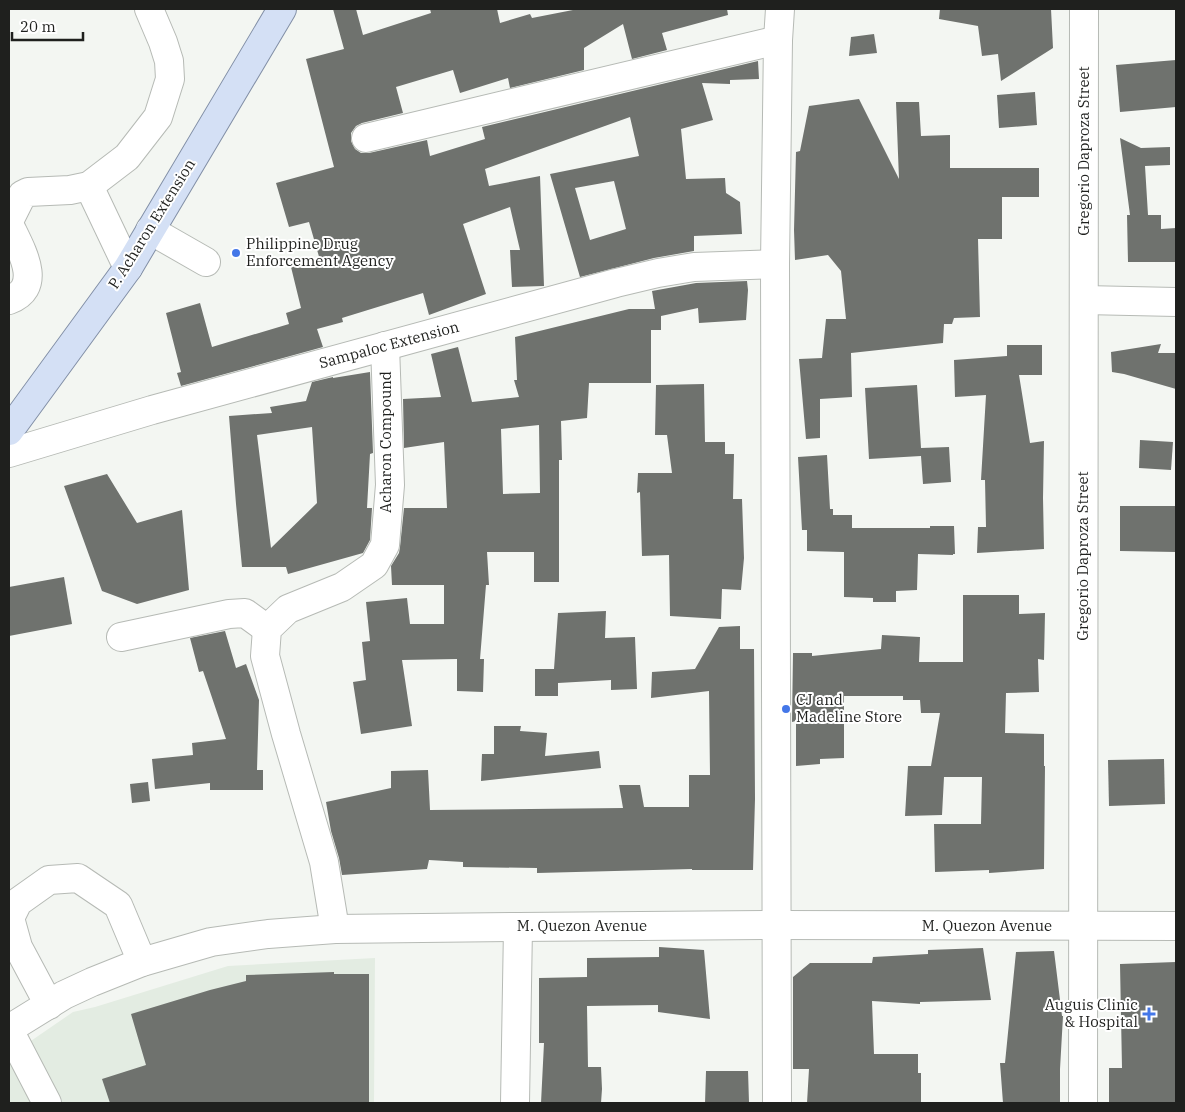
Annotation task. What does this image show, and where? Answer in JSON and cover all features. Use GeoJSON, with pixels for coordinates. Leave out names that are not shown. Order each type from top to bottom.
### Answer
{"type":"FeatureCollection","features":[{"type":"Feature","properties":{"kind":"main road","name":"P. Acharon Extension"},"geometry":{"type":"LineString","coordinates":[[9,432],[128,268],[282,9]]}},
{"type":"Feature","properties":{"kind":"street"},"geometry":{"type":"LineString","coordinates":[[9,300],[21,294],[27,285],[28,279],[28,271],[21,248],[9,223],[22,195],[28,192],[70,190],[89,186],[127,157],[158,116],[170,79],[169,62],[149,9]]}},
{"type":"Feature","properties":{"kind":"street"},"geometry":{"type":"LineString","coordinates":[[777,1103],[775,264],[780,9]]}},
{"type":"Feature","properties":{"kind":"street","name":"Gregorio Daproza Street"},"geometry":{"type":"LineString","coordinates":[[1083,1103],[1084,9]]}},
{"type":"Feature","properties":{"kind":"street"},"geometry":{"type":"LineString","coordinates":[[366,138],[778,40]]}},
{"type":"Feature","properties":{"kind":"street"},"geometry":{"type":"LineString","coordinates":[[89,186],[128,268]]}},
{"type":"Feature","properties":{"kind":"street"},"geometry":{"type":"LineString","coordinates":[[150,230],[206,262]]}},
{"type":"Feature","properties":{"kind":"street","name":"Sampaloc Extension"},"geometry":{"type":"LineString","coordinates":[[9,453],[152,410],[616,283],[694,267],[775,264]]}},
{"type":"Feature","properties":{"kind":"street"},"geometry":{"type":"LineString","coordinates":[[1084,300],[1176,302]]}},
{"type":"Feature","properties":{"kind":"street","name":"Acharon Compound"},"geometry":{"type":"LineString","coordinates":[[267,629],[288,610],[342,588],[374,565],[385,545],[390,485],[385,346]]}},
{"type":"Feature","properties":{"kind":"street"},"geometry":{"type":"LineString","coordinates":[[121,637],[229,614],[245,613],[267,629],[265,656],[324,862],[335,928]]}},
{"type":"Feature","properties":{"kind":"street"},"geometry":{"type":"LineString","coordinates":[[48,1005],[18,947],[9,917],[18,902],[49,880],[78,878],[118,904],[142,962]]}},
{"type":"Feature","properties":{"kind":"street","name":"M. Quezon Avenue"},"geometry":{"type":"LineString","coordinates":[[9,1030],[64,995],[142,962],[211,942],[268,934],[335,928],[777,925],[1176,926]]}},
{"type":"Feature","properties":{"kind":"street"},"geometry":{"type":"LineString","coordinates":[[514,1103],[518,927]]}},
{"type":"Feature","properties":{"kind":"street"},"geometry":{"type":"LineString","coordinates":[[9,1030],[47,1103]]}},
{"type":"Feature","properties":{"kind":"shaded area"},"geometry":{"type":"Polygon","coordinates":[[[375,958],[374,1103],[9,1103],[9,1056],[73,1012],[228,966],[375,958]]]}},
{"type":"Feature","properties":{"kind":"building"},"geometry":{"type":"Polygon","coordinates":[[[333,9],[356,9],[363,35],[431,13],[430,9],[497,9],[500,23],[530,14],[532,18],[578,9],[727,9],[728,15],[662,33],[667,50],[632,59],[623,24],[584,48],[584,70],[510,88],[508,78],[460,93],[453,70],[396,87],[403,113],[356,126],[351,133],[351,141],[355,149],[361,153],[369,153],[427,140],[430,156],[485,139],[482,127],[758,61],[759,79],[730,80],[730,84],[702,83],[713,120],[681,129],[686,179],[725,178],[726,193],[740,202],[742,234],[694,236],[694,251],[654,258],[580,277],[550,174],[639,156],[630,117],[485,169],[489,186],[540,176],[544,286],[512,287],[510,250],[520,250],[510,207],[463,224],[486,294],[429,315],[423,293],[342,318],[343,322],[317,329],[323,347],[181,386],[177,373],[181,372],[166,313],[200,303],[212,347],[289,324],[286,313],[301,308],[291,267],[320,260],[309,222],[289,227],[276,183],[334,167],[306,59],[344,49],[333,9]],[[614,181],[575,188],[590,240],[626,229],[614,181]]]}},
{"type":"Feature","properties":{"kind":"building"},"geometry":{"type":"Polygon","coordinates":[[[940,9],[1051,9],[1053,48],[1001,81],[998,54],[982,56],[978,26],[939,19],[940,9]]]}},
{"type":"Feature","properties":{"kind":"building"},"geometry":{"type":"Polygon","coordinates":[[[874,34],[877,53],[849,56],[851,37],[874,34]]]}},
{"type":"Feature","properties":{"kind":"building"},"geometry":{"type":"Polygon","coordinates":[[[1176,60],[1176,107],[1120,112],[1116,65],[1176,60]]]}},
{"type":"Feature","properties":{"kind":"building"},"geometry":{"type":"Polygon","coordinates":[[[1035,92],[1037,125],[999,128],[997,95],[1035,92]]]}},
{"type":"Feature","properties":{"kind":"building"},"geometry":{"type":"Polygon","coordinates":[[[859,99],[899,179],[896,102],[919,102],[921,136],[950,135],[950,168],[1039,168],[1039,197],[1002,197],[1002,239],[978,239],[980,317],[954,318],[952,324],[944,324],[943,343],[851,353],[852,397],[820,399],[820,438],[806,439],[799,359],[822,358],[826,319],[846,319],[841,271],[828,255],[795,260],[796,152],[800,151],[809,106],[859,99]]]}},
{"type":"Feature","properties":{"kind":"building"},"geometry":{"type":"Polygon","coordinates":[[[1120,138],[1141,148],[1170,147],[1170,165],[1145,166],[1148,215],[1161,215],[1161,229],[1176,228],[1176,262],[1128,262],[1127,215],[1130,215],[1120,138]]]}},
{"type":"Feature","properties":{"kind":"building"},"geometry":{"type":"Polygon","coordinates":[[[747,281],[746,320],[699,323],[698,308],[661,316],[661,330],[651,330],[651,383],[589,383],[587,418],[561,421],[562,460],[559,460],[559,582],[534,582],[534,552],[487,552],[489,585],[486,585],[480,659],[484,659],[483,692],[457,691],[457,659],[402,660],[412,726],[361,734],[353,682],[366,680],[362,642],[370,641],[366,602],[407,598],[410,624],[444,624],[444,585],[392,585],[391,566],[399,553],[404,508],[447,508],[444,442],[404,448],[403,399],[441,397],[431,354],[458,347],[472,402],[519,397],[514,380],[517,380],[515,337],[629,309],[655,309],[652,291],[696,283],[747,281]],[[539,425],[501,429],[503,494],[540,493],[539,425]]]}},
{"type":"Feature","properties":{"kind":"building"},"geometry":{"type":"Polygon","coordinates":[[[1161,344],[1158,353],[1176,353],[1176,389],[1112,372],[1111,352],[1161,344]]]}},
{"type":"Feature","properties":{"kind":"building"},"geometry":{"type":"Polygon","coordinates":[[[1007,345],[1042,345],[1042,375],[1019,375],[1030,443],[1044,441],[1044,549],[977,553],[978,527],[986,527],[985,480],[981,480],[986,395],[955,397],[954,360],[1007,356],[1007,345]]]}},
{"type":"Feature","properties":{"kind":"building"},"geometry":{"type":"Polygon","coordinates":[[[370,372],[373,453],[370,454],[367,508],[372,508],[370,540],[363,553],[288,574],[286,567],[242,567],[229,416],[272,413],[270,407],[306,401],[312,382],[370,372]],[[312,427],[257,435],[271,548],[317,503],[312,427]]]}},
{"type":"Feature","properties":{"kind":"building"},"geometry":{"type":"Polygon","coordinates":[[[704,384],[705,442],[725,442],[725,454],[734,454],[733,499],[742,499],[744,558],[741,590],[722,589],[721,619],[670,616],[669,555],[642,556],[640,492],[637,493],[638,473],[672,473],[667,435],[655,435],[656,385],[704,384]]]}},
{"type":"Feature","properties":{"kind":"building"},"geometry":{"type":"Polygon","coordinates":[[[917,385],[921,448],[949,447],[951,482],[923,484],[921,456],[869,459],[865,388],[917,385]]]}},
{"type":"Feature","properties":{"kind":"building"},"geometry":{"type":"Polygon","coordinates":[[[1140,440],[1173,442],[1171,470],[1139,468],[1140,440]]]}},
{"type":"Feature","properties":{"kind":"building"},"geometry":{"type":"Polygon","coordinates":[[[827,455],[830,509],[833,509],[833,515],[852,515],[852,528],[930,528],[930,526],[954,526],[955,554],[918,554],[917,590],[896,591],[896,602],[873,602],[873,598],[844,597],[844,552],[807,551],[807,530],[802,530],[798,457],[827,455]]]}},
{"type":"Feature","properties":{"kind":"building"},"geometry":{"type":"Polygon","coordinates":[[[107,474],[137,523],[182,510],[189,590],[137,604],[102,591],[64,486],[107,474]]]}},
{"type":"Feature","properties":{"kind":"building"},"geometry":{"type":"Polygon","coordinates":[[[1120,506],[1176,506],[1176,552],[1120,551],[1120,506]]]}},
{"type":"Feature","properties":{"kind":"building"},"geometry":{"type":"Polygon","coordinates":[[[64,577],[72,624],[9,636],[9,587],[64,577]]]}},
{"type":"Feature","properties":{"kind":"building"},"geometry":{"type":"Polygon","coordinates":[[[963,595],[1019,595],[1019,614],[1045,613],[1044,660],[1038,659],[1039,692],[1006,693],[1005,733],[1044,734],[1044,869],[989,873],[989,870],[935,872],[934,824],[981,824],[982,777],[944,777],[942,815],[905,816],[908,766],[931,766],[940,713],[921,713],[920,700],[903,700],[903,696],[844,696],[844,758],[820,759],[820,764],[796,766],[796,721],[792,722],[793,653],[812,653],[812,656],[881,649],[882,635],[920,637],[919,662],[963,662],[963,595]]]}},
{"type":"Feature","properties":{"kind":"building"},"geometry":{"type":"Polygon","coordinates":[[[606,611],[605,638],[635,637],[637,689],[611,690],[611,680],[558,683],[558,696],[535,696],[535,669],[554,669],[558,613],[606,611]]]}},
{"type":"Feature","properties":{"kind":"building"},"geometry":{"type":"Polygon","coordinates":[[[740,626],[740,649],[754,649],[755,799],[753,870],[692,869],[537,873],[537,868],[463,867],[463,862],[429,860],[427,869],[342,875],[326,802],[391,788],[391,771],[428,770],[430,810],[623,808],[619,785],[640,785],[644,807],[689,807],[689,775],[710,775],[709,691],[651,698],[652,672],[695,669],[719,627],[740,626]]]}},
{"type":"Feature","properties":{"kind":"building"},"geometry":{"type":"Polygon","coordinates":[[[225,631],[236,668],[246,664],[259,700],[257,770],[263,770],[263,790],[210,790],[210,783],[155,789],[152,759],[193,755],[192,743],[226,739],[203,671],[199,672],[190,638],[225,631]]]}},
{"type":"Feature","properties":{"kind":"building"},"geometry":{"type":"Polygon","coordinates":[[[494,726],[521,726],[520,731],[547,733],[545,756],[599,751],[601,768],[481,781],[482,754],[494,754],[494,726]]]}},
{"type":"Feature","properties":{"kind":"building"},"geometry":{"type":"Polygon","coordinates":[[[1164,759],[1165,804],[1109,806],[1108,760],[1164,759]]]}},
{"type":"Feature","properties":{"kind":"building"},"geometry":{"type":"Polygon","coordinates":[[[148,782],[150,801],[132,803],[130,784],[148,782]]]}},
{"type":"Feature","properties":{"kind":"building"},"geometry":{"type":"Polygon","coordinates":[[[659,947],[704,950],[710,1019],[658,1012],[658,1005],[587,1006],[588,1067],[601,1067],[601,1103],[541,1103],[544,1043],[539,1043],[539,978],[587,977],[587,958],[659,957],[659,947]]]}},
{"type":"Feature","properties":{"kind":"building"},"geometry":{"type":"Polygon","coordinates":[[[983,948],[991,1000],[920,1002],[920,1004],[872,1001],[874,1054],[918,1054],[918,1073],[921,1073],[921,1103],[807,1103],[809,1069],[793,1069],[793,977],[810,963],[872,963],[873,957],[928,954],[928,950],[983,948]]]}},
{"type":"Feature","properties":{"kind":"building"},"geometry":{"type":"Polygon","coordinates":[[[1054,951],[1063,1016],[1060,1103],[1003,1103],[1000,1063],[1005,1063],[1016,952],[1054,951]]]}},
{"type":"Feature","properties":{"kind":"building","name":"Auguis Clinic & Hospital"},"geometry":{"type":"Polygon","coordinates":[[[1176,962],[1176,1102],[1109,1103],[1109,1068],[1122,1068],[1120,964],[1176,962]]]}},
{"type":"Feature","properties":{"kind":"building"},"geometry":{"type":"Polygon","coordinates":[[[334,972],[334,974],[369,974],[369,1103],[110,1103],[102,1079],[146,1065],[131,1014],[246,981],[246,975],[334,972]]]}},
{"type":"Feature","properties":{"kind":"building"},"geometry":{"type":"Polygon","coordinates":[[[706,1071],[748,1071],[749,1103],[705,1103],[706,1071]]]}},
{"type":"Feature","properties":{"kind":"place","name":"Philippine Drug Enforcement Agency"},"geometry":{"type":"Point","coordinates":[236,253]}},
{"type":"Feature","properties":{"kind":"place","name":"CJ and Madeline Store"},"geometry":{"type":"Point","coordinates":[786,709]}},
{"type":"Feature","properties":{"kind":"place","name":"Auguis Clinic & Hospital"},"geometry":{"type":"Point","coordinates":[1149,1014]}}]}
